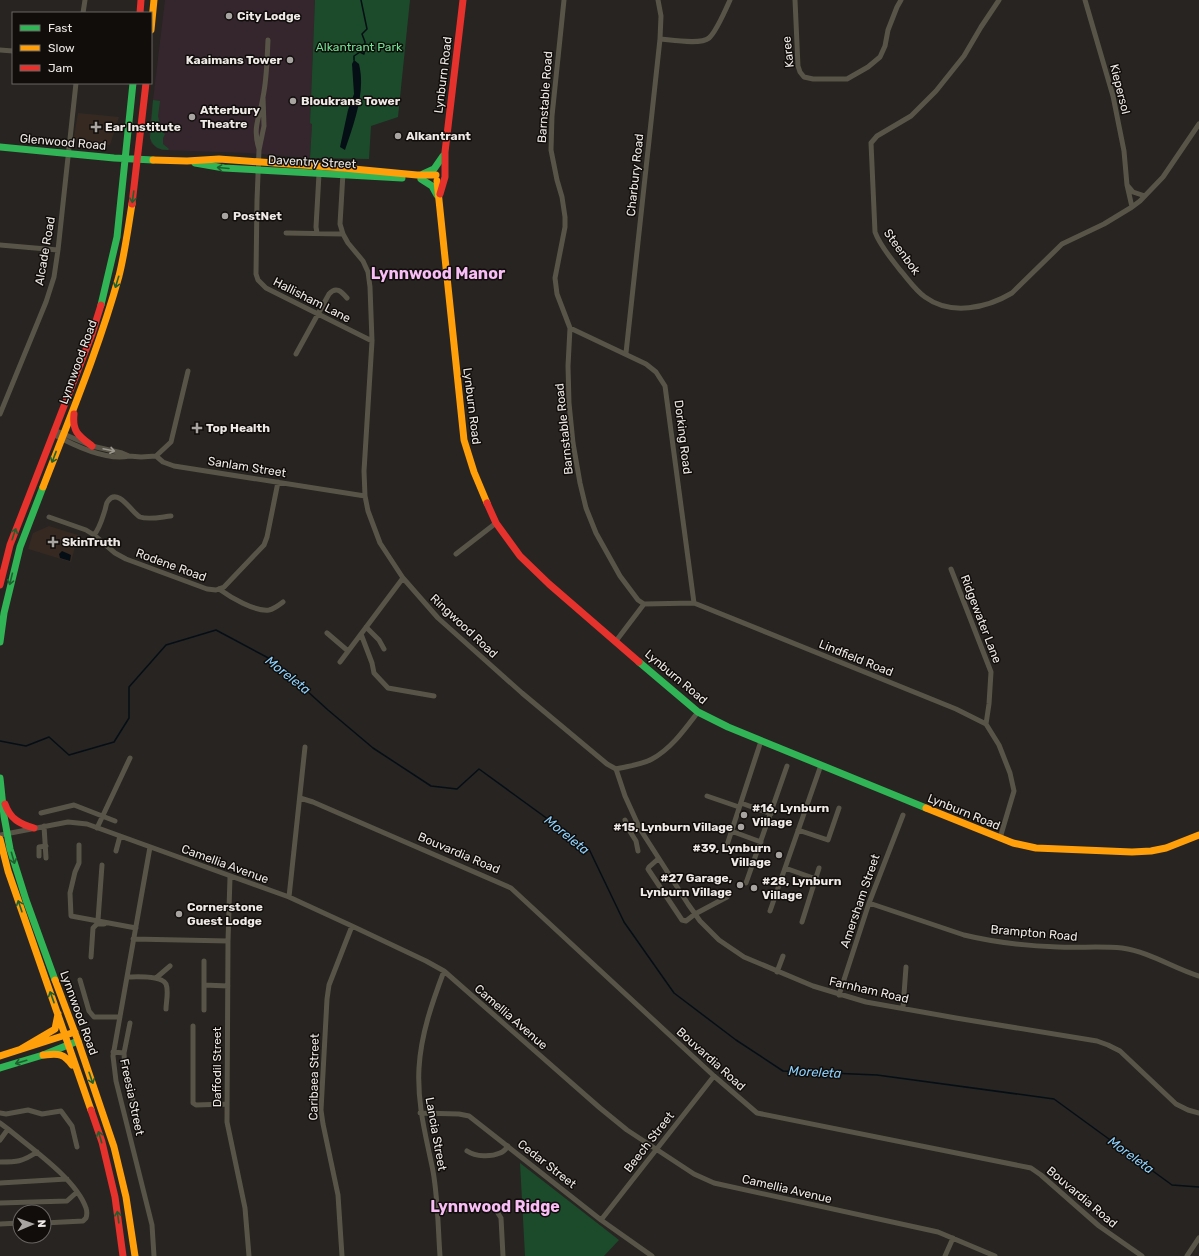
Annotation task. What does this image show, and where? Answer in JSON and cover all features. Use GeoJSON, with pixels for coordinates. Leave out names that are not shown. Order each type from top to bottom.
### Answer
{"type":"FeatureCollection","features":[{"type":"Feature","properties":{"kind":"main road"},"geometry":{"type":"LineString","coordinates":[[140,12],[141,0]]}},
{"type":"Feature","properties":{"kind":"main road"},"geometry":{"type":"LineString","coordinates":[[150,12],[153,0]]}},
{"type":"Feature","properties":{"kind":"main road"},"geometry":{"type":"LineString","coordinates":[[152,15],[153,0]]}},
{"type":"Feature","properties":{"kind":"main road","name":"Lynburn Road"},"geometry":{"type":"LineString","coordinates":[[463,0],[444,154],[439,178],[439,199],[464,440],[474,472],[496,523],[527,563],[549,584],[698,712],[729,728],[1000,838],[1013,843],[1036,848],[1132,852],[1151,851],[1166,848],[1199,835]]}},
{"type":"Feature","properties":{"kind":"main road","name":"Lynnwood Road"},"geometry":{"type":"LineString","coordinates":[[0,584],[10,545],[92,334],[102,303],[117,237],[132,84]]}},
{"type":"Feature","properties":{"kind":"main road"},"geometry":{"type":"LineString","coordinates":[[125,158],[129,150],[137,84]]}},
{"type":"Feature","properties":{"kind":"main road","name":"Lynnwood Road"},"geometry":{"type":"LineString","coordinates":[[0,642],[5,607],[20,547],[96,351],[119,275],[126,244],[138,158],[146,84]]}},
{"type":"Feature","properties":{"kind":"main road","name":"Glenwood Road"},"geometry":{"type":"LineString","coordinates":[[0,147],[69,154],[138,158]]}},
{"type":"Feature","properties":{"kind":"main road"},"geometry":{"type":"LineString","coordinates":[[439,199],[432,186],[419,177],[434,169],[444,154]]}},
{"type":"Feature","properties":{"kind":"main road","name":"Daventry Street"},"geometry":{"type":"LineString","coordinates":[[138,158],[187,161],[219,159],[343,172],[439,178]]}},
{"type":"Feature","properties":{"kind":"main road","name":"Daventry Street"},"geometry":{"type":"LineString","coordinates":[[187,161],[216,167],[258,170],[318,174],[343,172]]}},
{"type":"Feature","properties":{"kind":"main road"},"geometry":{"type":"LineString","coordinates":[[76,401],[73,426],[79,436],[92,446]]}},
{"type":"Feature","properties":{"kind":"main road"},"geometry":{"type":"LineString","coordinates":[[0,781],[9,815],[18,823],[34,828]]}},
{"type":"Feature","properties":{"kind":"main road","name":"Lynnwood Road"},"geometry":{"type":"LineString","coordinates":[[0,781],[4,816],[4,834],[26,900],[75,1032],[114,1148],[126,1197],[136,1256]]}},
{"type":"Feature","properties":{"kind":"main road","name":"Lynnwood Road"},"geometry":{"type":"LineString","coordinates":[[0,839],[11,878],[102,1142],[110,1175],[123,1256]]}},
{"type":"Feature","properties":{"kind":"main road"},"geometry":{"type":"LineString","coordinates":[[20,1049],[50,1033],[55,1028],[58,1013]]}},
{"type":"Feature","properties":{"kind":"main road"},"geometry":{"type":"LineString","coordinates":[[0,1056],[75,1032]]}},
{"type":"Feature","properties":{"kind":"main road"},"geometry":{"type":"LineString","coordinates":[[0,1068],[43,1055],[78,1041]]}},
{"type":"Feature","properties":{"kind":"main road"},"geometry":{"type":"LineString","coordinates":[[43,1055],[59,1053],[66,1056],[73,1066],[83,1087]]}},
{"type":"Feature","properties":{"kind":"main road"},"geometry":{"type":"LineString","coordinates":[[129,1216],[132,1256]]}},
{"type":"Feature","properties":{"kind":"street"},"geometry":{"type":"LineString","coordinates":[[83,12],[85,0]]}},
{"type":"Feature","properties":{"kind":"street","name":"Barnstable Road"},"geometry":{"type":"LineString","coordinates":[[564,0],[552,116],[551,150],[562,197],[565,218],[565,227],[555,278],[555,287],[570,328],[569,403],[580,483],[585,504],[596,533],[620,576],[638,600],[644,604]]}},
{"type":"Feature","properties":{"kind":"street","name":"Charbury Road"},"geometry":{"type":"LineString","coordinates":[[626,353],[660,39],[661,16],[658,0]]}},
{"type":"Feature","properties":{"kind":"street"},"geometry":{"type":"LineString","coordinates":[[660,39],[696,42],[706,40],[712,35],[730,0]]}},
{"type":"Feature","properties":{"kind":"street","name":"Karee"},"geometry":{"type":"LineString","coordinates":[[795,0],[798,66],[804,77],[813,79],[847,79],[868,67],[880,57],[885,46],[888,30],[897,7],[902,0]]}},
{"type":"Feature","properties":{"kind":"street","name":"Steenbok"},"geometry":{"type":"LineString","coordinates":[[999,0],[964,56],[936,91],[911,116],[877,136],[873,140],[871,147],[873,205],[877,239],[918,291],[926,298],[943,305],[957,308],[984,306],[1003,299],[1012,293],[1062,244],[1104,224],[1132,207]]}},
{"type":"Feature","properties":{"kind":"street","name":"Kiepersol"},"geometry":{"type":"LineString","coordinates":[[1085,0],[1113,96],[1124,151],[1127,185],[1132,207]]}},
{"type":"Feature","properties":{"kind":"street"},"geometry":{"type":"LineString","coordinates":[[258,170],[259,150],[256,133],[263,97],[268,40]]}},
{"type":"Feature","properties":{"kind":"street"},"geometry":{"type":"LineString","coordinates":[[0,50],[12,51]]}},
{"type":"Feature","properties":{"kind":"street","name":"Alcade Road"},"geometry":{"type":"LineString","coordinates":[[0,414],[46,302],[54,277],[76,84]]}},
{"type":"Feature","properties":{"kind":"street"},"geometry":{"type":"LineString","coordinates":[[1132,207],[1163,177],[1199,124]]}},
{"type":"Feature","properties":{"kind":"street","name":"Hallisham Lane"},"geometry":{"type":"LineString","coordinates":[[258,170],[256,266],[258,280],[266,288],[372,341]]}},
{"type":"Feature","properties":{"kind":"street","name":"Ringwood Road"},"geometry":{"type":"LineString","coordinates":[[343,172],[340,224],[348,243],[363,261],[368,272],[370,288],[372,341],[364,470],[365,496],[368,510],[380,543],[402,578],[438,618],[522,693],[607,764],[616,769]]}},
{"type":"Feature","properties":{"kind":"street"},"geometry":{"type":"LineString","coordinates":[[317,233],[318,174]]}},
{"type":"Feature","properties":{"kind":"street"},"geometry":{"type":"LineString","coordinates":[[1127,185],[1134,192],[1145,196]]}},
{"type":"Feature","properties":{"kind":"street"},"geometry":{"type":"LineString","coordinates":[[286,233],[343,234]]}},
{"type":"Feature","properties":{"kind":"street"},"geometry":{"type":"LineString","coordinates":[[0,245],[58,250]]}},
{"type":"Feature","properties":{"kind":"street"},"geometry":{"type":"LineString","coordinates":[[296,354],[332,291],[341,291],[346,298]]}},
{"type":"Feature","properties":{"kind":"street","name":"Dorking Road"},"geometry":{"type":"LineString","coordinates":[[570,328],[626,353],[646,364],[656,372],[665,386],[694,603]]}},
{"type":"Feature","properties":{"kind":"street"},"geometry":{"type":"LineString","coordinates":[[54,432],[100,454],[117,458],[128,456],[156,456],[171,442],[188,371]]}},
{"type":"Feature","properties":{"kind":"street"},"geometry":{"type":"LineString","coordinates":[[62,437],[122,453],[128,456]]}},
{"type":"Feature","properties":{"kind":"street","name":"Sanlam Street"},"geometry":{"type":"LineString","coordinates":[[156,456],[163,462],[174,466],[365,496]]}},
{"type":"Feature","properties":{"kind":"street","name":"Rodene Road"},"geometry":{"type":"LineString","coordinates":[[49,517],[86,530],[126,560],[207,589],[216,590],[224,587],[264,545],[278,482]]}},
{"type":"Feature","properties":{"kind":"street"},"geometry":{"type":"LineString","coordinates":[[94,535],[99,529],[108,502],[112,498],[116,497],[124,501],[134,513],[139,516],[149,518],[171,516]]}},
{"type":"Feature","properties":{"kind":"street"},"geometry":{"type":"LineString","coordinates":[[456,554],[496,523]]}},
{"type":"Feature","properties":{"kind":"street","name":"Ridgewater Lane"},"geometry":{"type":"LineString","coordinates":[[951,569],[991,672],[986,724]]}},
{"type":"Feature","properties":{"kind":"street"},"geometry":{"type":"LineString","coordinates":[[340,662],[402,578]]}},
{"type":"Feature","properties":{"kind":"street"},"geometry":{"type":"LineString","coordinates":[[219,589],[230,597],[262,609],[269,610],[283,602]]}},
{"type":"Feature","properties":{"kind":"street","name":"Lindfield Road"},"geometry":{"type":"LineString","coordinates":[[644,604],[694,603],[956,709],[986,724]]}},
{"type":"Feature","properties":{"kind":"street"},"geometry":{"type":"LineString","coordinates":[[616,641],[644,604]]}},
{"type":"Feature","properties":{"kind":"street"},"geometry":{"type":"LineString","coordinates":[[366,627],[379,640],[384,648]]}},
{"type":"Feature","properties":{"kind":"street"},"geometry":{"type":"LineString","coordinates":[[327,633],[348,651]]}},
{"type":"Feature","properties":{"kind":"street"},"geometry":{"type":"LineString","coordinates":[[361,634],[372,663],[374,673],[388,688],[434,696]]}},
{"type":"Feature","properties":{"kind":"street"},"geometry":{"type":"LineString","coordinates":[[616,769],[641,763],[662,753],[683,732],[698,712]]}},
{"type":"Feature","properties":{"kind":"street"},"geometry":{"type":"LineString","coordinates":[[986,724],[999,745],[1014,784],[1013,798],[1000,838]]}},
{"type":"Feature","properties":{"kind":"street"},"geometry":{"type":"LineString","coordinates":[[727,845],[761,741]]}},
{"type":"Feature","properties":{"kind":"street"},"geometry":{"type":"LineString","coordinates":[[289,897],[305,747]]}},
{"type":"Feature","properties":{"kind":"street"},"geometry":{"type":"LineString","coordinates":[[97,828],[130,758]]}},
{"type":"Feature","properties":{"kind":"street"},"geometry":{"type":"LineString","coordinates":[[770,911],[821,765]]}},
{"type":"Feature","properties":{"kind":"street"},"geometry":{"type":"LineString","coordinates":[[746,883],[787,766]]}},
{"type":"Feature","properties":{"kind":"street","name":"Farnham Road"},"geometry":{"type":"LineString","coordinates":[[616,769],[625,796],[639,826],[658,859],[695,914],[700,921],[720,940],[744,957],[813,986],[866,1002],[1097,1041],[1120,1050],[1176,1104],[1188,1110],[1199,1113]]}},
{"type":"Feature","properties":{"kind":"street"},"geometry":{"type":"LineString","coordinates":[[707,796],[770,814]]}},
{"type":"Feature","properties":{"kind":"street","name":"Bouvardia Road"},"geometry":{"type":"LineString","coordinates":[[300,798],[313,802],[497,880],[511,888],[752,1110],[763,1114],[1031,1168],[1099,1226],[1142,1256]]}},
{"type":"Feature","properties":{"kind":"street"},"geometry":{"type":"LineString","coordinates":[[41,812],[74,806],[115,821]]}},
{"type":"Feature","properties":{"kind":"street"},"geometry":{"type":"LineString","coordinates":[[798,830],[828,840],[839,808]]}},
{"type":"Feature","properties":{"kind":"street","name":"Amersham Street"},"geometry":{"type":"LineString","coordinates":[[839,995],[869,903],[903,815]]}},
{"type":"Feature","properties":{"kind":"street"},"geometry":{"type":"LineString","coordinates":[[625,820],[636,841],[638,851]]}},
{"type":"Feature","properties":{"kind":"street","name":"Camellia Avenue"},"geometry":{"type":"LineString","coordinates":[[4,834],[74,822],[120,836],[230,877],[289,897],[426,961],[444,971],[627,1130],[694,1174],[714,1182],[938,1232],[996,1256]]}},
{"type":"Feature","properties":{"kind":"street"},"geometry":{"type":"LineString","coordinates":[[44,826],[46,858]]}},
{"type":"Feature","properties":{"kind":"street"},"geometry":{"type":"LineString","coordinates":[[629,830],[639,826]]}},
{"type":"Feature","properties":{"kind":"street"},"geometry":{"type":"LineString","coordinates":[[732,831],[761,842]]}},
{"type":"Feature","properties":{"kind":"street"},"geometry":{"type":"LineString","coordinates":[[116,851],[120,836]]}},
{"type":"Feature","properties":{"kind":"street"},"geometry":{"type":"LineString","coordinates":[[79,845],[79,863],[75,872],[70,893],[71,915],[136,929]]}},
{"type":"Feature","properties":{"kind":"street"},"geometry":{"type":"LineString","coordinates":[[40,856],[39,847],[46,846]]}},
{"type":"Feature","properties":{"kind":"street","name":"Freesia Street"},"geometry":{"type":"LineString","coordinates":[[150,847],[119,1017],[114,1052],[114,1069],[152,1224],[154,1256]]}},
{"type":"Feature","properties":{"kind":"street"},"geometry":{"type":"LineString","coordinates":[[658,859],[649,866],[648,869],[682,920],[686,921],[695,914],[727,898]]}},
{"type":"Feature","properties":{"kind":"street"},"geometry":{"type":"LineString","coordinates":[[98,920],[102,865]]}},
{"type":"Feature","properties":{"kind":"street"},"geometry":{"type":"LineString","coordinates":[[785,868],[816,879]]}},
{"type":"Feature","properties":{"kind":"street"},"geometry":{"type":"LineString","coordinates":[[802,922],[819,868]]}},
{"type":"Feature","properties":{"kind":"street","name":"Daffodil Street"},"geometry":{"type":"LineString","coordinates":[[230,877],[228,942],[227,1122],[247,1224],[249,1256]]}},
{"type":"Feature","properties":{"kind":"street","name":"Brampton Road"},"geometry":{"type":"LineString","coordinates":[[869,903],[970,937],[1057,947],[1122,948],[1142,953],[1199,976]]}},
{"type":"Feature","properties":{"kind":"street"},"geometry":{"type":"LineString","coordinates":[[91,957],[94,928],[97,924],[100,923],[136,929]]}},
{"type":"Feature","properties":{"kind":"street","name":"Caribaea Street"},"geometry":{"type":"LineString","coordinates":[[342,1256],[338,1195],[321,1110],[329,985],[352,926]]}},
{"type":"Feature","properties":{"kind":"street"},"geometry":{"type":"LineString","coordinates":[[134,940],[228,942]]}},
{"type":"Feature","properties":{"kind":"street"},"geometry":{"type":"LineString","coordinates":[[777,972],[783,956]]}},
{"type":"Feature","properties":{"kind":"street"},"geometry":{"type":"LineString","coordinates":[[204,961],[204,1010]]}},
{"type":"Feature","properties":{"kind":"street"},"geometry":{"type":"LineString","coordinates":[[156,978],[170,966]]}},
{"type":"Feature","properties":{"kind":"street"},"geometry":{"type":"LineString","coordinates":[[903,1008],[906,967]]}},
{"type":"Feature","properties":{"kind":"street","name":"Lancia Street"},"geometry":{"type":"LineString","coordinates":[[440,1256],[438,1210],[433,1171],[420,1113],[419,1068],[422,1044],[430,1007],[444,971]]}},
{"type":"Feature","properties":{"kind":"street"},"geometry":{"type":"LineString","coordinates":[[127,977],[156,978],[162,980],[167,989],[166,1009]]}},
{"type":"Feature","properties":{"kind":"street"},"geometry":{"type":"LineString","coordinates":[[80,980],[89,1011],[94,1017],[119,1017]]}},
{"type":"Feature","properties":{"kind":"street"},"geometry":{"type":"LineString","coordinates":[[204,985],[228,986]]}},
{"type":"Feature","properties":{"kind":"street"},"geometry":{"type":"LineString","coordinates":[[130,1024],[124,1053],[125,1071],[134,1104]]}},
{"type":"Feature","properties":{"kind":"street"},"geometry":{"type":"LineString","coordinates":[[193,1026],[193,1103],[196,1106],[227,1104]]}},
{"type":"Feature","properties":{"kind":"street"},"geometry":{"type":"LineString","coordinates":[[114,1052],[124,1053]]}},
{"type":"Feature","properties":{"kind":"street","name":"Beech Street"},"geometry":{"type":"LineString","coordinates":[[601,1220],[714,1076]]}},
{"type":"Feature","properties":{"kind":"street"},"geometry":{"type":"LineString","coordinates":[[2,1114],[28,1110],[42,1114],[61,1111],[72,1126],[77,1147]]}},
{"type":"Feature","properties":{"kind":"street","name":"Cedar Street"},"geometry":{"type":"LineString","coordinates":[[420,1113],[459,1114],[469,1116],[601,1220],[652,1256]]}},
{"type":"Feature","properties":{"kind":"street"},"geometry":{"type":"LineString","coordinates":[[0,1123],[67,1179],[77,1192],[87,1210],[86,1218],[83,1221],[52,1223]]}},
{"type":"Feature","properties":{"kind":"street"},"geometry":{"type":"LineString","coordinates":[[0,1140],[8,1129]]}},
{"type":"Feature","properties":{"kind":"street"},"geometry":{"type":"LineString","coordinates":[[467,1151],[474,1155],[494,1154],[501,1153],[508,1146]]}},
{"type":"Feature","properties":{"kind":"street"},"geometry":{"type":"LineString","coordinates":[[0,1162],[21,1161],[36,1152]]}},
{"type":"Feature","properties":{"kind":"street"},"geometry":{"type":"LineString","coordinates":[[0,1183],[67,1179]]}},
{"type":"Feature","properties":{"kind":"street"},"geometry":{"type":"LineString","coordinates":[[0,1203],[67,1201],[77,1192]]}},
{"type":"Feature","properties":{"kind":"street"},"geometry":{"type":"LineString","coordinates":[[438,1210],[488,1208],[496,1210],[501,1218],[503,1256]]}},
{"type":"Feature","properties":{"kind":"street"},"geometry":{"type":"LineString","coordinates":[[0,1224],[12,1223]]}},
{"type":"Feature","properties":{"kind":"street"},"geometry":{"type":"LineString","coordinates":[[945,1256],[953,1238]]}},
{"type":"Feature","properties":{"kind":"street"},"geometry":{"type":"LineString","coordinates":[[1187,1256],[1198,1240]]}},
{"type":"Feature","properties":{"kind":"shaded area"},"geometry":{"type":"Polygon","coordinates":[[[165,0],[315,0],[310,158],[247,153],[163,150],[157,148],[151,143],[149,133],[165,0]]]}},
{"type":"Feature","properties":{"kind":"shaded area"},"geometry":{"type":"Polygon","coordinates":[[[354,60],[359,64],[361,75],[360,96],[345,150],[340,147],[348,110],[354,94],[352,64],[354,60]]]}},
{"type":"Feature","properties":{"kind":"shaded area","name":"Ear Institute"},"geometry":{"type":"Polygon","coordinates":[[[78,113],[119,117],[110,145],[79,142],[74,137],[78,113]]]}},
{"type":"Feature","properties":{"kind":"shaded area","name":"SkinTruth"},"geometry":{"type":"Polygon","coordinates":[[[49,526],[78,535],[71,562],[28,549],[33,533],[49,526]]]}},
{"type":"Feature","properties":{"kind":"shaded area"},"geometry":{"type":"Polygon","coordinates":[[[62,551],[71,555],[70,561],[60,558],[59,554],[62,551]]]}},
{"type":"Feature","properties":{"kind":"green space","name":"Alkantrant Park"},"geometry":{"type":"Polygon","coordinates":[[[315,0],[410,0],[398,117],[371,126],[369,159],[310,158],[315,0]]]}},
{"type":"Feature","properties":{"kind":"green space"},"geometry":{"type":"Polygon","coordinates":[[[153,100],[160,101],[158,116],[159,125],[161,131],[165,134],[163,144],[169,149],[168,150],[157,147],[153,144],[150,138],[153,100]]]}},
{"type":"Feature","properties":{"kind":"green space"},"geometry":{"type":"Polygon","coordinates":[[[520,1163],[619,1240],[604,1256],[525,1256],[520,1163]]]}},
{"type":"Feature","properties":{"kind":"waterway"},"geometry":{"type":"LineString","coordinates":[[354,60],[354,56],[360,52],[364,54],[365,42],[362,34],[367,29],[361,0]]}},
{"type":"Feature","properties":{"kind":"waterway","name":"Moreleta"},"geometry":{"type":"LineString","coordinates":[[0,741],[26,746],[49,737],[69,755],[114,742],[129,718],[129,687],[166,645],[216,630],[274,661],[373,748],[431,786],[457,789],[479,769],[589,849],[624,922],[674,993],[736,1040],[783,1071],[877,1075],[1054,1099],[1172,1185],[1199,1187]]}},
{"type":"Feature","properties":{"kind":"traffic: fast"},"geometry":{"type":"LineString","coordinates":[[101,305],[117,237],[133,84]]}},
{"type":"Feature","properties":{"kind":"traffic: fast"},"geometry":{"type":"LineString","coordinates":[[0,147],[114,158],[153,160]]}},
{"type":"Feature","properties":{"kind":"traffic: fast"},"geometry":{"type":"LineString","coordinates":[[423,174],[434,169],[443,156]]}},
{"type":"Feature","properties":{"kind":"traffic: fast"},"geometry":{"type":"LineString","coordinates":[[195,163],[224,168],[402,178]]}},
{"type":"Feature","properties":{"kind":"traffic: fast"},"geometry":{"type":"LineString","coordinates":[[421,179],[432,186],[437,195]]}},
{"type":"Feature","properties":{"kind":"traffic: fast"},"geometry":{"type":"LineString","coordinates":[[0,642],[4,613],[20,547],[43,487]]}},
{"type":"Feature","properties":{"kind":"traffic: fast"},"geometry":{"type":"LineString","coordinates":[[639,662],[698,712],[728,727],[926,808]]}},
{"type":"Feature","properties":{"kind":"traffic: fast"},"geometry":{"type":"LineString","coordinates":[[0,778],[4,816],[10,849],[26,900],[55,980]]}},
{"type":"Feature","properties":{"kind":"traffic: fast"},"geometry":{"type":"LineString","coordinates":[[0,1068],[43,1055],[78,1041]]}},
{"type":"Feature","properties":{"kind":"traffic: slow"},"geometry":{"type":"LineString","coordinates":[[152,20],[154,0]]}},
{"type":"Feature","properties":{"kind":"traffic: slow"},"geometry":{"type":"LineString","coordinates":[[153,160],[187,161],[219,159],[417,175],[436,175]]}},
{"type":"Feature","properties":{"kind":"traffic: slow"},"geometry":{"type":"LineString","coordinates":[[437,181],[464,440],[474,472],[487,503]]}},
{"type":"Feature","properties":{"kind":"traffic: slow"},"geometry":{"type":"LineString","coordinates":[[43,487],[84,382],[111,303],[125,249],[132,204]]}},
{"type":"Feature","properties":{"kind":"traffic: slow"},"geometry":{"type":"LineString","coordinates":[[926,808],[1013,843],[1036,848],[1132,852],[1151,851],[1166,848],[1199,835]]}},
{"type":"Feature","properties":{"kind":"traffic: slow"},"geometry":{"type":"LineString","coordinates":[[0,839],[8,871],[91,1110]]}},
{"type":"Feature","properties":{"kind":"traffic: slow"},"geometry":{"type":"LineString","coordinates":[[55,980],[78,1041],[114,1147],[126,1197],[135,1256]]}},
{"type":"Feature","properties":{"kind":"traffic: slow"},"geometry":{"type":"LineString","coordinates":[[21,1049],[55,1029],[58,1014]]}},
{"type":"Feature","properties":{"kind":"traffic: slow"},"geometry":{"type":"LineString","coordinates":[[0,1056],[75,1032]]}},
{"type":"Feature","properties":{"kind":"traffic: slow"},"geometry":{"type":"LineString","coordinates":[[43,1055],[52,1054],[63,1056],[72,1065]]}},
{"type":"Feature","properties":{"kind":"traffic: jam"},"geometry":{"type":"LineString","coordinates":[[140,12],[141,0]]}},
{"type":"Feature","properties":{"kind":"traffic: jam"},"geometry":{"type":"LineString","coordinates":[[440,194],[445,177],[445,152],[463,0]]}},
{"type":"Feature","properties":{"kind":"traffic: jam"},"geometry":{"type":"LineString","coordinates":[[132,204],[146,84]]}},
{"type":"Feature","properties":{"kind":"traffic: jam"},"geometry":{"type":"LineString","coordinates":[[0,585],[10,545],[92,334],[101,305]]}},
{"type":"Feature","properties":{"kind":"traffic: jam"},"geometry":{"type":"LineString","coordinates":[[74,414],[74,425],[77,433],[92,446]]}},
{"type":"Feature","properties":{"kind":"traffic: jam"},"geometry":{"type":"LineString","coordinates":[[487,503],[496,523],[520,556],[549,584],[639,662]]}},
{"type":"Feature","properties":{"kind":"traffic: jam"},"geometry":{"type":"LineString","coordinates":[[5,804],[10,814],[16,820],[24,825],[34,828]]}},
{"type":"Feature","properties":{"kind":"traffic: jam"},"geometry":{"type":"LineString","coordinates":[[91,1110],[102,1142],[115,1197],[123,1256]]}},
{"type":"Feature","properties":{"kind":"place","name":"City Lodge"},"geometry":{"type":"Point","coordinates":[229,16]}},
{"type":"Feature","properties":{"kind":"place","name":"Kaaimans Tower"},"geometry":{"type":"Point","coordinates":[290,60]}},
{"type":"Feature","properties":{"kind":"place","name":"Bloukrans Tower"},"geometry":{"type":"Point","coordinates":[293,101]}},
{"type":"Feature","properties":{"kind":"place","name":"Atterbury Theatre"},"geometry":{"type":"Point","coordinates":[192,117]}},
{"type":"Feature","properties":{"kind":"place","name":"Ear Institute"},"geometry":{"type":"Point","coordinates":[96,127]}},
{"type":"Feature","properties":{"kind":"place","name":"Alkantrant"},"geometry":{"type":"Point","coordinates":[398,136]}},
{"type":"Feature","properties":{"kind":"place","name":"PostNet"},"geometry":{"type":"Point","coordinates":[225,216]}},
{"type":"Feature","properties":{"kind":"place","name":"Top Health"},"geometry":{"type":"Point","coordinates":[197,428]}},
{"type":"Feature","properties":{"kind":"place","name":"SkinTruth"},"geometry":{"type":"Point","coordinates":[53,542]}},
{"type":"Feature","properties":{"kind":"place","name":"#16, Lynburn Village"},"geometry":{"type":"Point","coordinates":[744,815]}},
{"type":"Feature","properties":{"kind":"place","name":"#15, Lynburn Village"},"geometry":{"type":"Point","coordinates":[741,827]}},
{"type":"Feature","properties":{"kind":"place","name":"#39, Lynburn Village"},"geometry":{"type":"Point","coordinates":[779,855]}},
{"type":"Feature","properties":{"kind":"place","name":"#27 Garage, Lynburn Village"},"geometry":{"type":"Point","coordinates":[740,885]}},
{"type":"Feature","properties":{"kind":"place","name":"#28, Lynburn Village"},"geometry":{"type":"Point","coordinates":[754,888]}},
{"type":"Feature","properties":{"kind":"place","name":"Cornerstone Guest Lodge"},"geometry":{"type":"Point","coordinates":[179,914]}},
{"type":"Feature","properties":{"kind":"district","name":"Lynnwood Manor"},"geometry":{"type":"Point","coordinates":[438,273]}},
{"type":"Feature","properties":{"kind":"district","name":"Lynnwood Ridge"},"geometry":{"type":"Point","coordinates":[495,1206]}}]}
